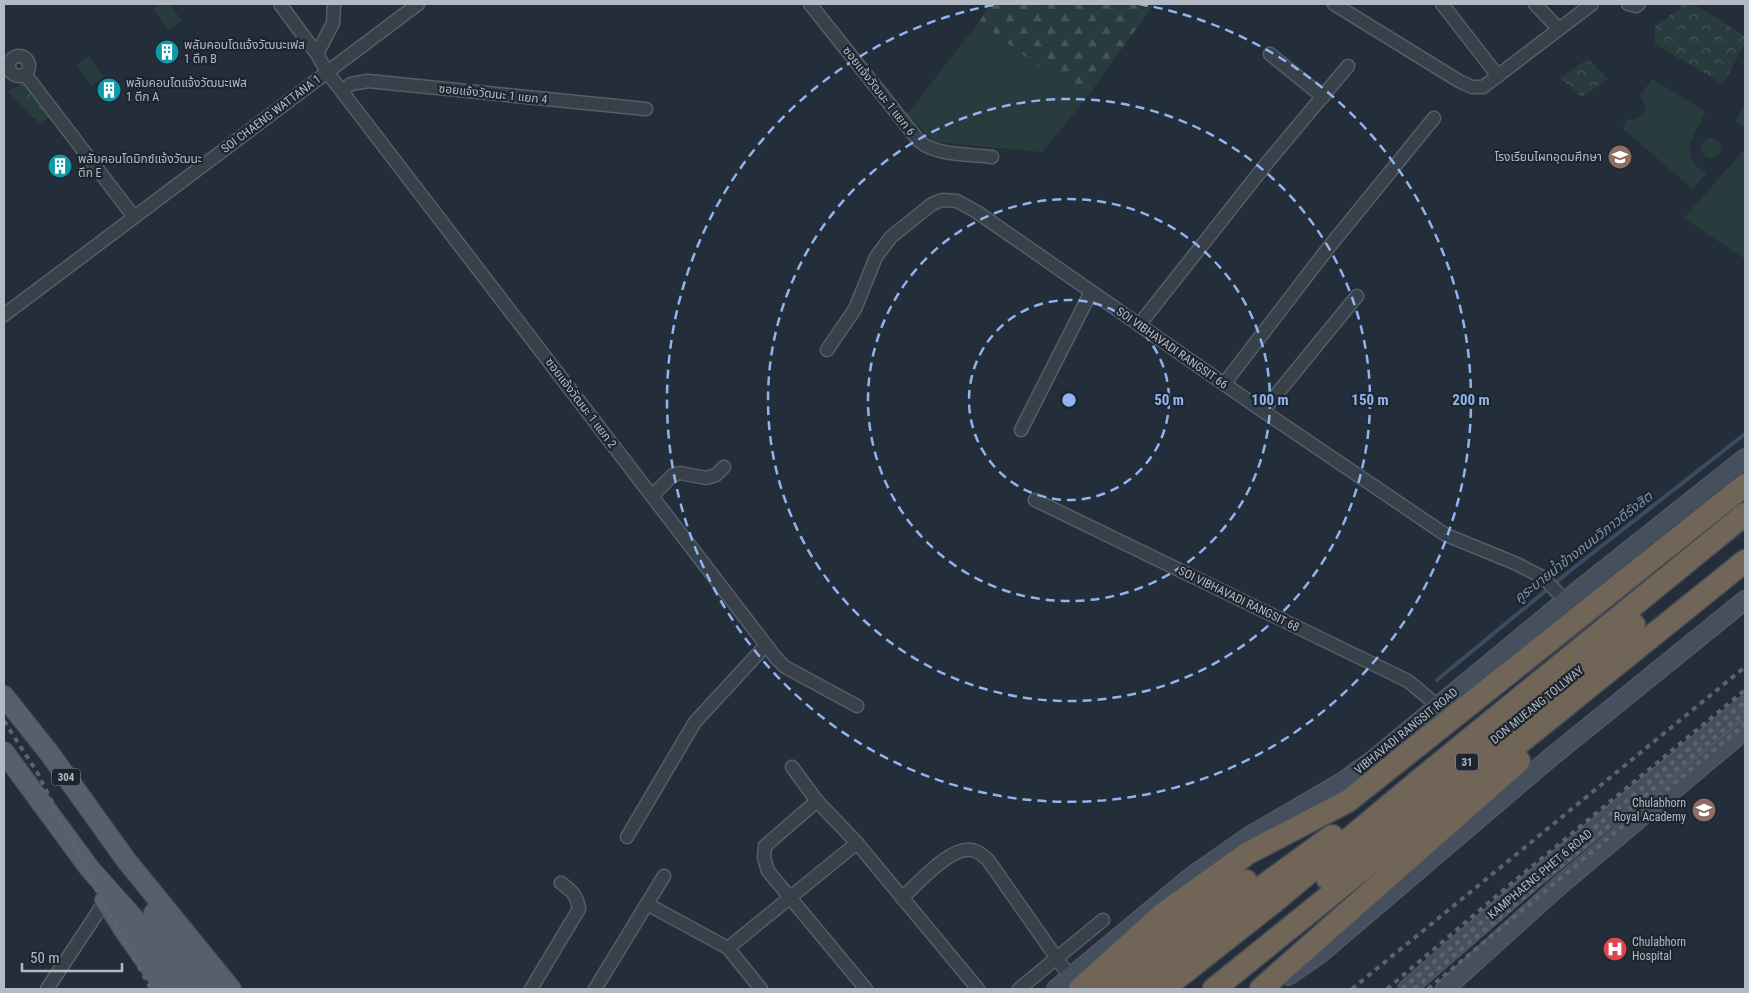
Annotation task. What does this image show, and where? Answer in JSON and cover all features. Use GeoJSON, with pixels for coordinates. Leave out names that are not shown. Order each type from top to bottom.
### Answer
{"type":"FeatureCollection","features":[{"type":"Feature","properties":{"kind":"highway"},"geometry":{"type":"LineString","coordinates":[[1075,983],[1164,912],[1248,852],[1348,801],[1745,484]]}},
{"type":"Feature","properties":{"kind":"highway","name":"31"},"geometry":{"type":"LineString","coordinates":[[1163,989],[1276,900],[1745,514]]}},
{"type":"Feature","properties":{"kind":"highway","name":"DON MUEANG TOLLWAY"},"geometry":{"type":"LineString","coordinates":[[1188,989],[1285,912],[1745,533]]}},
{"type":"Feature","properties":{"kind":"highway","name":"DON MUEANG TOLLWAY"},"geometry":{"type":"LineString","coordinates":[[1214,989],[1745,560]]}},
{"type":"Feature","properties":{"kind":"highway"},"geometry":{"type":"LineString","coordinates":[[1261,989],[1531,751],[1745,577]]}},
{"type":"Feature","properties":{"kind":"highway","name":"31"},"geometry":{"type":"LineString","coordinates":[[1236,989],[1745,577]]}},
{"type":"Feature","properties":{"kind":"highway"},"geometry":{"type":"LineString","coordinates":[[1132,989],[1244,900],[1336,832],[1416,783]]}},
{"type":"Feature","properties":{"kind":"highway"},"geometry":{"type":"LineString","coordinates":[[1104,989],[1164,939],[1331,822],[1348,801]]}},
{"type":"Feature","properties":{"kind":"highway"},"geometry":{"type":"LineString","coordinates":[[1244,989],[1274,959]]}},
{"type":"Feature","properties":{"kind":"main road","name":"VIBHAVADI RANGSIT ROAD"},"geometry":{"type":"LineString","coordinates":[[1056,989],[1075,983],[1192,876],[1259,830],[1302,806],[1374,759],[1438,706],[1560,596],[1745,458]]}},
{"type":"Feature","properties":{"kind":"main road"},"geometry":{"type":"LineString","coordinates":[[1268,989],[1320,954],[1550,758],[1745,600]]}},
{"type":"Feature","properties":{"kind":"main road","name":"304"},"geometry":{"type":"LineString","coordinates":[[4,696],[50,754],[126,860],[152,910],[209,989]]}},
{"type":"Feature","properties":{"kind":"main road","name":"KAMPHAENG PHET 6 ROAD"},"geometry":{"type":"LineString","coordinates":[[1407,989],[1535,878],[1745,705]]}},
{"type":"Feature","properties":{"kind":"main road","name":"KAMPHAENG PHET 6 ROAD"},"geometry":{"type":"LineString","coordinates":[[1445,989],[1559,886],[1745,730]]}},
{"type":"Feature","properties":{"kind":"main road","name":"304"},"geometry":{"type":"LineString","coordinates":[[4,752],[90,869],[139,924],[189,989]]}},
{"type":"Feature","properties":{"kind":"main road"},"geometry":{"type":"LineString","coordinates":[[126,860],[231,989]]}},
{"type":"Feature","properties":{"kind":"main road"},"geometry":{"type":"LineString","coordinates":[[90,869],[126,933],[166,989]]}},
{"type":"Feature","properties":{"kind":"street","name":"ซอยแจ้งวัฒนะ 1 แยก 2"},"geometry":{"type":"LineString","coordinates":[[280,4],[317,54],[327,72],[766,645],[785,667],[857,706]]}},
{"type":"Feature","properties":{"kind":"street"},"geometry":{"type":"LineString","coordinates":[[317,54],[334,23],[334,4]]}},
{"type":"Feature","properties":{"kind":"street","name":"SOI CHAENG WATTANA 1"},"geometry":{"type":"LineString","coordinates":[[4,315],[418,4]]}},
{"type":"Feature","properties":{"kind":"street","name":"ซอยแจ้งวัฒนะ 1 แยก 6"},"geometry":{"type":"LineString","coordinates":[[810,4],[926,147],[992,157]]}},
{"type":"Feature","properties":{"kind":"street"},"geometry":{"type":"LineString","coordinates":[[1334,4],[1459,81],[1472,87],[1483,87],[1558,28],[1592,4]]}},
{"type":"Feature","properties":{"kind":"street"},"geometry":{"type":"LineString","coordinates":[[1442,4],[1498,76]]}},
{"type":"Feature","properties":{"kind":"street"},"geometry":{"type":"LineString","coordinates":[[1535,4],[1558,28]]}},
{"type":"Feature","properties":{"kind":"street"},"geometry":{"type":"LineString","coordinates":[[1270,54],[1323,97]]}},
{"type":"Feature","properties":{"kind":"street"},"geometry":{"type":"LineString","coordinates":[[1138,325],[1267,163],[1348,66]]}},
{"type":"Feature","properties":{"kind":"street"},"geometry":{"type":"LineString","coordinates":[[14,76],[134,217]]}},
{"type":"Feature","properties":{"kind":"street","name":"ซอยแจ้งวัฒนะ 1 แยก 4"},"geometry":{"type":"LineString","coordinates":[[342,91],[351,84],[368,81],[646,109]]}},
{"type":"Feature","properties":{"kind":"street"},"geometry":{"type":"LineString","coordinates":[[1224,384],[1329,247],[1434,118]]}},
{"type":"Feature","properties":{"kind":"street","name":"SOI VIBHAVADI RANGSIT 66"},"geometry":{"type":"LineString","coordinates":[[827,350],[855,309],[876,257],[891,237],[932,204],[942,200],[957,201],[977,212],[1263,412],[1446,534],[1458,541],[1517,564],[1546,580],[1560,596]]}},
{"type":"Feature","properties":{"kind":"street"},"geometry":{"type":"LineString","coordinates":[[1021,430],[1091,292]]}},
{"type":"Feature","properties":{"kind":"street"},"geometry":{"type":"LineString","coordinates":[[1263,412],[1357,296]]}},
{"type":"Feature","properties":{"kind":"street"},"geometry":{"type":"LineString","coordinates":[[652,496],[673,475],[680,473],[706,478],[716,475],[724,467]]}},
{"type":"Feature","properties":{"kind":"street","name":"SOI VIBHAVADI RANGSIT 68"},"geometry":{"type":"LineString","coordinates":[[1035,500],[1408,681],[1438,706]]}},
{"type":"Feature","properties":{"kind":"street"},"geometry":{"type":"LineString","coordinates":[[626,837],[695,722],[766,645]]}},
{"type":"Feature","properties":{"kind":"street"},"geometry":{"type":"LineString","coordinates":[[792,767],[817,801],[857,843],[978,989]]}},
{"type":"Feature","properties":{"kind":"street"},"geometry":{"type":"LineString","coordinates":[[817,801],[765,846],[764,858],[768,871],[866,989]]}},
{"type":"Feature","properties":{"kind":"street"},"geometry":{"type":"LineString","coordinates":[[728,948],[857,843]]}},
{"type":"Feature","properties":{"kind":"street"},"geometry":{"type":"LineString","coordinates":[[902,898],[948,856],[963,849],[976,851],[988,860],[1075,983]]}},
{"type":"Feature","properties":{"kind":"street"},"geometry":{"type":"LineString","coordinates":[[594,989],[664,876]]}},
{"type":"Feature","properties":{"kind":"street"},"geometry":{"type":"LineString","coordinates":[[531,989],[579,909],[574,893],[562,882]]}},
{"type":"Feature","properties":{"kind":"street"},"geometry":{"type":"LineString","coordinates":[[47,989],[106,900]]}},
{"type":"Feature","properties":{"kind":"street"},"geometry":{"type":"LineString","coordinates":[[647,904],[728,948],[761,989]]}},
{"type":"Feature","properties":{"kind":"street"},"geometry":{"type":"LineString","coordinates":[[1019,989],[1103,920]]}},
{"type":"Feature","properties":{"kind":"green space"},"geometry":{"type":"Polygon","coordinates":[[[160,4],[170,4],[182,21],[169,30],[153,9],[160,4]]]}},
{"type":"Feature","properties":{"kind":"green space"},"geometry":{"type":"Polygon","coordinates":[[[991,4],[1154,4],[1084,101],[979,22],[991,4]]]}},
{"type":"Feature","properties":{"kind":"green space"},"geometry":{"type":"Polygon","coordinates":[[[1681,4],[1693,4],[1745,36],[1745,43],[1723,84],[1655,44],[1655,27],[1661,20],[1664,21],[1671,14],[1678,11],[1681,4]]]}},
{"type":"Feature","properties":{"kind":"green space"},"geometry":{"type":"Polygon","coordinates":[[[979,22],[1084,101],[1042,152],[935,142],[907,114],[979,22]]]}},
{"type":"Feature","properties":{"kind":"green space"},"geometry":{"type":"Polygon","coordinates":[[[89,56],[104,77],[91,86],[76,65],[89,56]]]}},
{"type":"Feature","properties":{"kind":"green space"},"geometry":{"type":"Polygon","coordinates":[[[1588,59],[1608,79],[1582,97],[1560,78],[1588,59]]]}},
{"type":"Feature","properties":{"kind":"green space"},"geometry":{"type":"Polygon","coordinates":[[[1652,79],[1706,112],[1693,137],[1690,152],[1692,160],[1707,173],[1693,189],[1622,128],[1627,119],[1637,118],[1644,113],[1645,105],[1640,96],[1652,79]]]}},
{"type":"Feature","properties":{"kind":"green space"},"geometry":{"type":"Polygon","coordinates":[[[25,81],[51,116],[40,123],[8,92],[25,81]]]}},
{"type":"Feature","properties":{"kind":"green space"},"geometry":{"type":"Polygon","coordinates":[[[1745,105],[1745,128],[1735,122],[1745,105]]]}},
{"type":"Feature","properties":{"kind":"green space"},"geometry":{"type":"Polygon","coordinates":[[[1711,138],[1718,141],[1721,148],[1718,155],[1711,158],[1704,155],[1701,148],[1704,141],[1711,138]]]}},
{"type":"Feature","properties":{"kind":"green space"},"geometry":{"type":"Polygon","coordinates":[[[1745,149],[1745,259],[1685,217],[1745,149]]]}},
{"type":"Feature","properties":{"kind":"waterway","name":"คูระบายน้ำข้างถนนวิภาวดีรังสิต"},"geometry":{"type":"LineString","coordinates":[[1437,680],[1571,570],[1745,434]]}},
{"type":"Feature","properties":{"kind":"railway"},"geometry":{"type":"LineString","coordinates":[[1352,989],[1745,667]]}},
{"type":"Feature","properties":{"kind":"railway"},"geometry":{"type":"LineString","coordinates":[[1387,989],[1745,690]]}},
{"type":"Feature","properties":{"kind":"railway"},"geometry":{"type":"LineString","coordinates":[[1402,989],[1745,702]]}},
{"type":"Feature","properties":{"kind":"railway"},"geometry":{"type":"LineString","coordinates":[[1414,989],[1745,712]]}},
{"type":"Feature","properties":{"kind":"railway"},"geometry":{"type":"LineString","coordinates":[[4,721],[37,772],[91,880],[151,989]]}},
{"type":"Feature","properties":{"kind":"railway"},"geometry":{"type":"LineString","coordinates":[[1428,989],[1745,724]]}},
{"type":"Feature","properties":{"kind":"place","name":"พลัมคอนโดแจ้งวัฒนะเฟส 1 ตึก B"},"geometry":{"type":"Point","coordinates":[167,52]}},
{"type":"Feature","properties":{"kind":"place","name":"พลัมคอนโดแจ้งวัฒนะเฟส 1 ตึก A"},"geometry":{"type":"Point","coordinates":[109,90]}},
{"type":"Feature","properties":{"kind":"place","name":"โรงเรียนไผทอุดมศึกษา"},"geometry":{"type":"Point","coordinates":[1620,157]}},
{"type":"Feature","properties":{"kind":"place","name":"พลัมคอนโดมิกซ์แจ้งวัฒนะ ตึก E"},"geometry":{"type":"Point","coordinates":[60,166]}},
{"type":"Feature","properties":{"kind":"place","name":"Chulabhorn Royal Academy"},"geometry":{"type":"Point","coordinates":[1704,810]}},
{"type":"Feature","properties":{"kind":"place","name":"Chulabhorn Hospital"},"geometry":{"type":"Point","coordinates":[1615,949]}}]}
